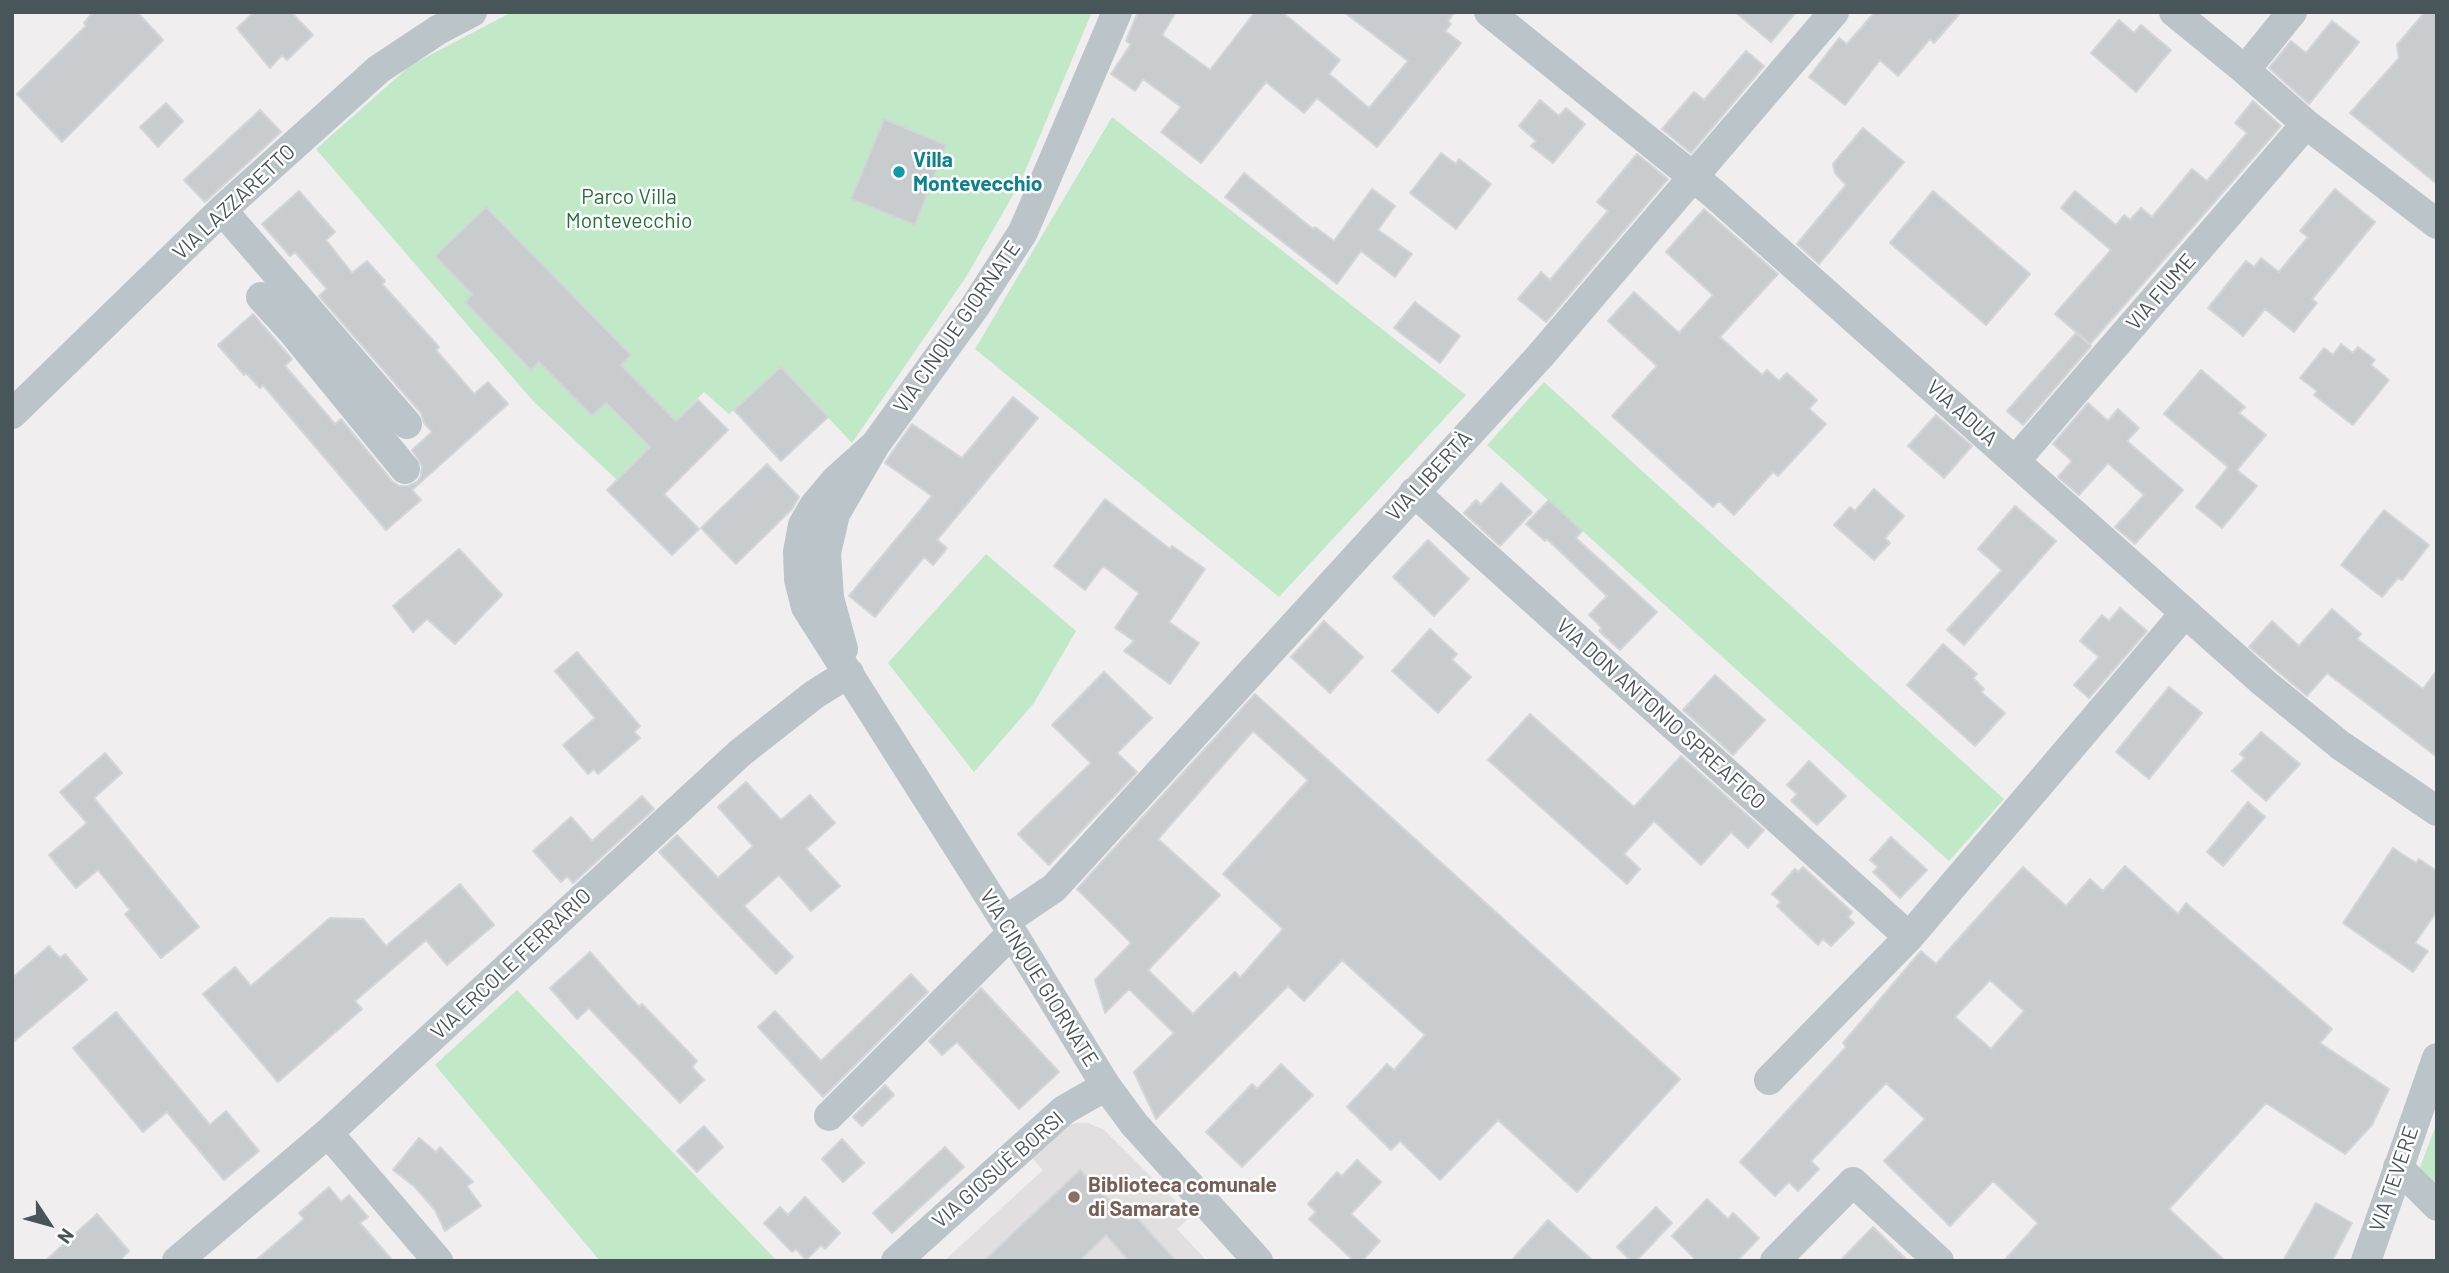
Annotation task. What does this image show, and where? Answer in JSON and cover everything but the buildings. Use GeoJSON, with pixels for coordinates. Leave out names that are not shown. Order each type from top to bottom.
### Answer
{"type":"FeatureCollection","features":[{"type":"Feature","properties":{"kind":"street","name":"VIA LAZZARETTO"},"geometry":{"type":"LineString","coordinates":[[12,414],[222,211],[379,69],[438,30],[472,12]]}},
{"type":"Feature","properties":{"kind":"street","name":"VIA CINQUE GIORNATE"},"geometry":{"type":"LineString","coordinates":[[1117,12],[1023,232],[974,308],[875,445],[836,480],[814,506],[803,525],[798,552],[799,579],[806,607],[1009,927],[1106,1086],[1133,1124],[1258,1261]]}},
{"type":"Feature","properties":{"kind":"street","name":"VIA ADUA"},"geometry":{"type":"LineString","coordinates":[[1489,12],[1694,176],[2263,682],[2340,744],[2437,811]]}},
{"type":"Feature","properties":{"kind":"street","name":"VIA LIBERTÀ"},"geometry":{"type":"LineString","coordinates":[[829,1116],[1009,927],[1054,888],[1540,356],[1834,12]]}},
{"type":"Feature","properties":{"kind":"street"},"geometry":{"type":"LineString","coordinates":[[2174,12],[2306,124],[2437,224]]}},
{"type":"Feature","properties":{"kind":"street"},"geometry":{"type":"LineString","coordinates":[[2245,70],[2292,12]]}},
{"type":"Feature","properties":{"kind":"street","name":"VIA FIUME"},"geometry":{"type":"LineString","coordinates":[[2015,461],[2306,124]]}},
{"type":"Feature","properties":{"kind":"street"},"geometry":{"type":"LineString","coordinates":[[222,211],[407,424]]}},
{"type":"Feature","properties":{"kind":"street"},"geometry":{"type":"LineString","coordinates":[[261,297],[405,469]]}},
{"type":"Feature","properties":{"kind":"street","name":"VIA DON ANTONIO SPREAFICO"},"geometry":{"type":"LineString","coordinates":[[1414,492],[1909,937]]}},
{"type":"Feature","properties":{"kind":"street"},"geometry":{"type":"LineString","coordinates":[[1769,1080],[1909,937],[2185,613]]}},
{"type":"Feature","properties":{"kind":"street","name":"VIA ERCOLE FERRARIO"},"geometry":{"type":"LineString","coordinates":[[177,1261],[328,1133],[740,753],[815,694],[849,673]]}},
{"type":"Feature","properties":{"kind":"street","name":"VIA TEVERE"},"geometry":{"type":"LineString","coordinates":[[2366,1261],[2437,1058]]}},
{"type":"Feature","properties":{"kind":"street","name":"VIA GIOSUÈ BORSI"},"geometry":{"type":"LineString","coordinates":[[896,1261],[1064,1110],[1106,1086]]}},
{"type":"Feature","properties":{"kind":"street"},"geometry":{"type":"LineString","coordinates":[[328,1133],[438,1261]]}},
{"type":"Feature","properties":{"kind":"street"},"geometry":{"type":"LineString","coordinates":[[2398,1167],[2437,1206]]}},
{"type":"Feature","properties":{"kind":"street"},"geometry":{"type":"LineString","coordinates":[[1775,1261],[1853,1182],[1939,1261]]}},
{"type":"Feature","properties":{"kind":"shaded area"},"geometry":{"type":"Polygon","coordinates":[[[1088,1123],[1104,1130],[1191,1216],[1177,1229],[1207,1261],[944,1261],[1043,1170],[1028,1154],[1062,1127],[1088,1123]]]}},
{"type":"Feature","properties":{"kind":"green space","name":"Parco Villa Montevecchio"},"geometry":{"type":"Polygon","coordinates":[[[512,12],[1092,12],[1020,183],[966,277],[852,443],[781,367],[729,414],[704,392],[617,480],[533,401],[316,149],[411,65],[512,12]]]}},
{"type":"Feature","properties":{"kind":"green space"},"geometry":{"type":"Polygon","coordinates":[[[1112,117],[1466,395],[1279,597],[975,349],[1112,117]]]}},
{"type":"Feature","properties":{"kind":"green space"},"geometry":{"type":"Polygon","coordinates":[[[1544,382],[2004,799],[1949,861],[1487,445],[1544,382]]]}},
{"type":"Feature","properties":{"kind":"green space"},"geometry":{"type":"Polygon","coordinates":[[[986,554],[1076,631],[1034,703],[974,772],[888,663],[986,554]]]}},
{"type":"Feature","properties":{"kind":"green space"},"geometry":{"type":"Polygon","coordinates":[[[517,990],[777,1261],[600,1261],[435,1065],[517,990]]]}},
{"type":"Feature","properties":{"kind":"green space"},"geometry":{"type":"Polygon","coordinates":[[[2437,1122],[2437,1192],[2418,1173],[2437,1122]]]}},
{"type":"Feature","properties":{"kind":"place","name":"Villa Montevecchio"},"geometry":{"type":"Point","coordinates":[899,172]}},
{"type":"Feature","properties":{"kind":"place","name":"Biblioteca comunale di Samarate"},"geometry":{"type":"Point","coordinates":[1074,1197]}}]}
